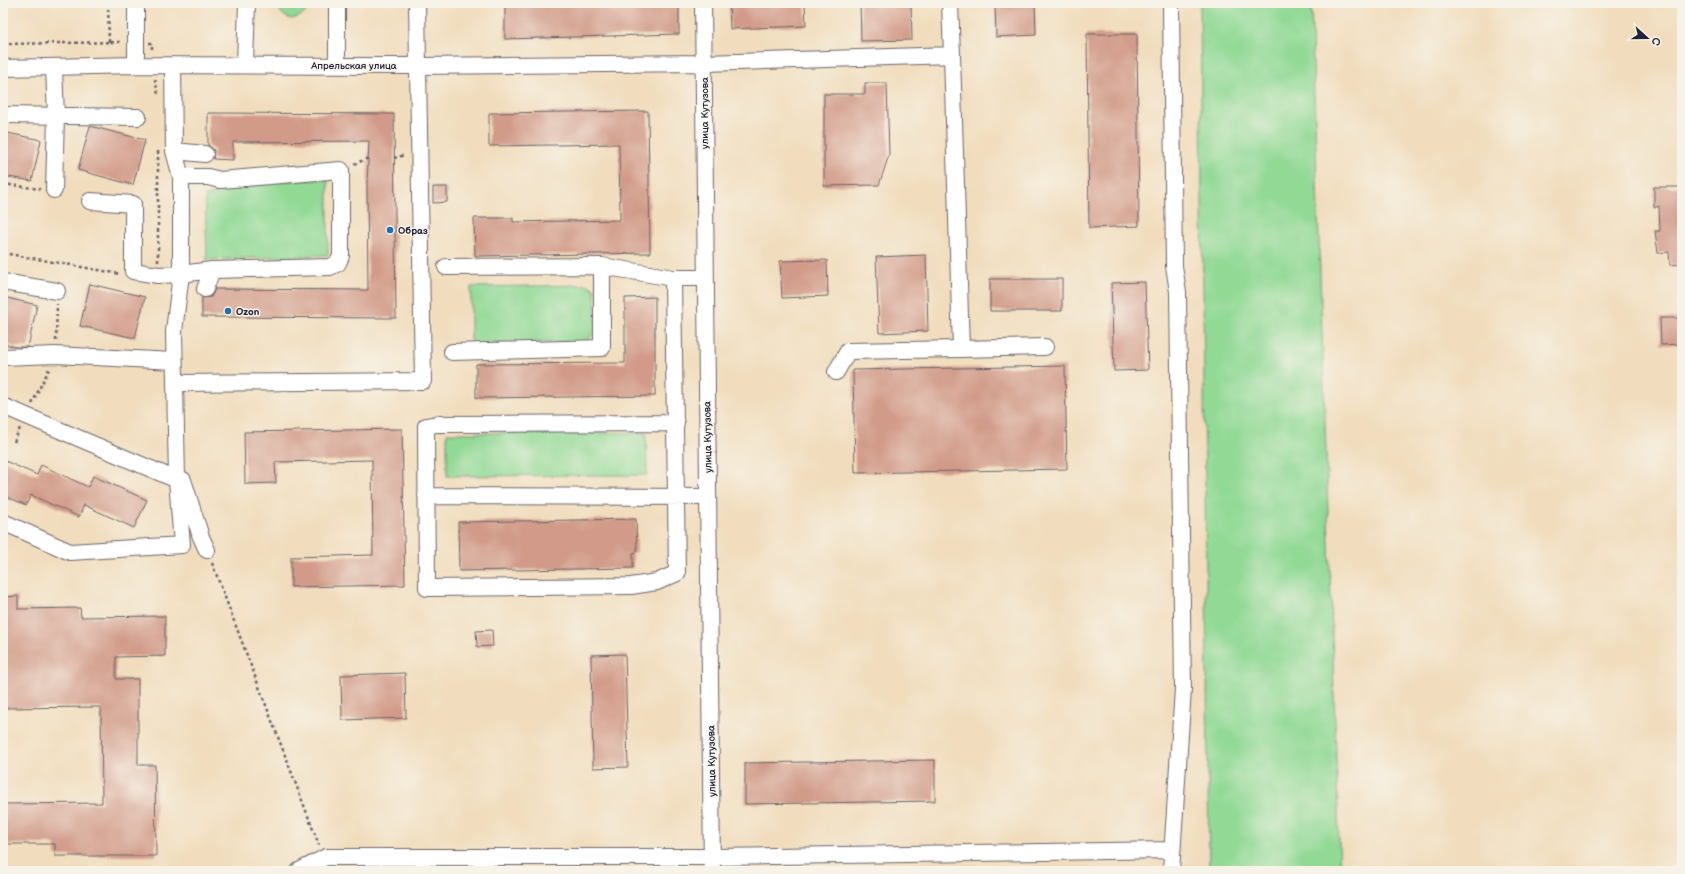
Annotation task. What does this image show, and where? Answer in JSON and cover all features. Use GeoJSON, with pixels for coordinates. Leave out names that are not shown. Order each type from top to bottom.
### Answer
{"type":"FeatureCollection","features":[{"type":"Feature","properties":{"kind":"street"},"geometry":{"type":"LineString","coordinates":[[136,3],[136,65]]}},
{"type":"Feature","properties":{"kind":"street"},"geometry":{"type":"LineString","coordinates":[[245,65],[247,3]]}},
{"type":"Feature","properties":{"kind":"street"},"geometry":{"type":"LineString","coordinates":[[337,3],[337,65]]}},
{"type":"Feature","properties":{"kind":"street"},"geometry":{"type":"LineString","coordinates":[[175,384],[423,381],[417,3]]}},
{"type":"Feature","properties":{"kind":"street","name":"улица Кутузова"},"geometry":{"type":"LineString","coordinates":[[703,3],[712,864]]}},
{"type":"Feature","properties":{"kind":"street"},"geometry":{"type":"LineString","coordinates":[[950,3],[961,349]]}},
{"type":"Feature","properties":{"kind":"street"},"geometry":{"type":"LineString","coordinates":[[1171,3],[1174,266],[1178,292],[1183,681],[1171,871]]}},
{"type":"Feature","properties":{"kind":"street","name":"Апрельская улица"},"geometry":{"type":"LineString","coordinates":[[3,68],[136,65],[418,66],[704,63],[952,55]]}},
{"type":"Feature","properties":{"kind":"street"},"geometry":{"type":"LineString","coordinates":[[3,522],[70,552],[182,545],[176,459],[174,361],[174,331],[181,274],[181,177],[174,151],[173,65]]}},
{"type":"Feature","properties":{"kind":"street"},"geometry":{"type":"LineString","coordinates":[[54,68],[56,116],[54,190]]}},
{"type":"Feature","properties":{"kind":"street"},"geometry":{"type":"LineString","coordinates":[[3,115],[138,117]]}},
{"type":"Feature","properties":{"kind":"street"},"geometry":{"type":"LineString","coordinates":[[174,151],[206,154]]}},
{"type":"Feature","properties":{"kind":"street"},"geometry":{"type":"LineString","coordinates":[[90,201],[133,204],[133,271],[158,274],[181,274],[212,270],[330,267],[338,263],[341,256],[340,170],[220,180],[208,177],[181,177]]}},
{"type":"Feature","properties":{"kind":"street"},"geometry":{"type":"LineString","coordinates":[[446,267],[602,266],[673,278],[705,278]]}},
{"type":"Feature","properties":{"kind":"street"},"geometry":{"type":"LineString","coordinates":[[452,352],[602,348],[602,266]]}},
{"type":"Feature","properties":{"kind":"street"},"geometry":{"type":"LineString","coordinates":[[205,289],[212,270]]}},
{"type":"Feature","properties":{"kind":"street"},"geometry":{"type":"LineString","coordinates":[[673,278],[676,424],[677,497],[677,573],[657,582],[631,586],[427,588],[426,426],[437,424],[676,424]]}},
{"type":"Feature","properties":{"kind":"street"},"geometry":{"type":"LineString","coordinates":[[3,282],[57,292]]}},
{"type":"Feature","properties":{"kind":"street"},"geometry":{"type":"LineString","coordinates":[[836,372],[848,351],[1045,347]]}},
{"type":"Feature","properties":{"kind":"street"},"geometry":{"type":"LineString","coordinates":[[3,357],[55,355],[174,361]]}},
{"type":"Feature","properties":{"kind":"street"},"geometry":{"type":"LineString","coordinates":[[3,406],[177,480]]}},
{"type":"Feature","properties":{"kind":"street"},"geometry":{"type":"LineString","coordinates":[[176,459],[201,537],[207,550]]}},
{"type":"Feature","properties":{"kind":"street"},"geometry":{"type":"LineString","coordinates":[[426,496],[708,497]]}},
{"type":"Feature","properties":{"kind":"street"},"geometry":{"type":"LineString","coordinates":[[300,871],[326,858],[712,864],[1172,850]]}},
{"type":"Feature","properties":{"kind":"path"},"geometry":{"type":"LineString","coordinates":[[108,3],[109,42]]}},
{"type":"Feature","properties":{"kind":"path"},"geometry":{"type":"LineString","coordinates":[[3,44],[109,42],[152,43]]}},
{"type":"Feature","properties":{"kind":"path"},"geometry":{"type":"LineString","coordinates":[[152,65],[158,96]]}},
{"type":"Feature","properties":{"kind":"path"},"geometry":{"type":"LineString","coordinates":[[158,151],[158,274]]}},
{"type":"Feature","properties":{"kind":"path"},"geometry":{"type":"LineString","coordinates":[[3,184],[54,190]]}},
{"type":"Feature","properties":{"kind":"path"},"geometry":{"type":"LineString","coordinates":[[3,253],[119,274],[133,271]]}},
{"type":"Feature","properties":{"kind":"path"},"geometry":{"type":"LineString","coordinates":[[14,442],[55,355],[57,292]]}},
{"type":"Feature","properties":{"kind":"path"},"geometry":{"type":"LineString","coordinates":[[207,550],[321,850],[326,858]]}},
{"type":"Feature","properties":{"kind":"green space"},"geometry":{"type":"Polygon","coordinates":[[[279,3],[307,3],[306,11],[303,15],[292,19],[282,14],[279,3]]]}},
{"type":"Feature","properties":{"kind":"green space"},"geometry":{"type":"Polygon","coordinates":[[[1200,3],[1311,3],[1340,871],[1209,871],[1200,3]]]}},
{"type":"Feature","properties":{"kind":"green space"},"geometry":{"type":"Polygon","coordinates":[[[328,179],[328,255],[207,260],[205,196],[269,182],[328,179]]]}},
{"type":"Feature","properties":{"kind":"green space"},"geometry":{"type":"Polygon","coordinates":[[[588,285],[595,289],[596,331],[586,342],[471,344],[471,287],[588,285]]]}},
{"type":"Feature","properties":{"kind":"green space"},"geometry":{"type":"Polygon","coordinates":[[[447,433],[646,433],[647,475],[447,476],[447,433]]]}},
{"type":"Feature","properties":{"kind":"building"},"geometry":{"type":"Polygon","coordinates":[[[505,3],[679,3],[679,34],[505,39],[505,3]]]}},
{"type":"Feature","properties":{"kind":"building"},"geometry":{"type":"Polygon","coordinates":[[[729,3],[805,3],[806,26],[730,29],[729,3]]]}},
{"type":"Feature","properties":{"kind":"building"},"geometry":{"type":"Polygon","coordinates":[[[860,3],[911,3],[912,40],[861,41],[860,3]]]}},
{"type":"Feature","properties":{"kind":"building"},"geometry":{"type":"Polygon","coordinates":[[[995,3],[1035,3],[1036,35],[996,37],[995,3]]]}},
{"type":"Feature","properties":{"kind":"building"},"geometry":{"type":"Polygon","coordinates":[[[1087,34],[1137,34],[1139,226],[1089,228],[1087,34]]]}},
{"type":"Feature","properties":{"kind":"building"},"geometry":{"type":"Polygon","coordinates":[[[865,83],[887,83],[889,155],[879,185],[824,186],[824,94],[865,94],[865,83]]]}},
{"type":"Feature","properties":{"kind":"building"},"geometry":{"type":"Polygon","coordinates":[[[648,111],[650,253],[475,256],[474,218],[513,218],[513,222],[620,220],[619,144],[489,146],[489,113],[648,111]]]}},
{"type":"Feature","properties":{"kind":"building"},"geometry":{"type":"Polygon","coordinates":[[[208,113],[394,114],[396,318],[202,317],[202,298],[211,297],[215,289],[368,290],[367,184],[369,141],[233,142],[233,160],[213,159],[214,150],[208,145],[208,113]]]}},
{"type":"Feature","properties":{"kind":"building"},"geometry":{"type":"Polygon","coordinates":[[[90,126],[145,140],[133,185],[78,170],[90,126]]]}},
{"type":"Feature","properties":{"kind":"building"},"geometry":{"type":"Polygon","coordinates":[[[3,132],[41,140],[32,181],[3,176],[3,132]]]}},
{"type":"Feature","properties":{"kind":"building"},"geometry":{"type":"Polygon","coordinates":[[[433,187],[447,187],[447,202],[433,203],[433,187]]]}},
{"type":"Feature","properties":{"kind":"building"},"geometry":{"type":"Polygon","coordinates":[[[1654,187],[1682,187],[1682,264],[1670,265],[1669,252],[1658,253],[1655,231],[1660,231],[1659,206],[1654,208],[1654,187]]]}},
{"type":"Feature","properties":{"kind":"building"},"geometry":{"type":"Polygon","coordinates":[[[926,255],[928,331],[879,333],[876,257],[926,255]]]}},
{"type":"Feature","properties":{"kind":"building"},"geometry":{"type":"Polygon","coordinates":[[[827,260],[828,296],[782,298],[780,261],[827,260]]]}},
{"type":"Feature","properties":{"kind":"building"},"geometry":{"type":"Polygon","coordinates":[[[990,279],[1062,279],[1062,311],[990,311],[990,279]]]}},
{"type":"Feature","properties":{"kind":"building"},"geometry":{"type":"Polygon","coordinates":[[[1145,282],[1148,370],[1114,371],[1111,283],[1145,282]]]}},
{"type":"Feature","properties":{"kind":"building"},"geometry":{"type":"Polygon","coordinates":[[[90,284],[145,297],[135,338],[80,326],[90,284]]]}},
{"type":"Feature","properties":{"kind":"building"},"geometry":{"type":"Polygon","coordinates":[[[3,297],[37,305],[28,347],[17,347],[3,344],[3,297]]]}},
{"type":"Feature","properties":{"kind":"building"},"geometry":{"type":"Polygon","coordinates":[[[655,297],[655,396],[476,398],[476,364],[625,363],[625,298],[655,297]]]}},
{"type":"Feature","properties":{"kind":"building"},"geometry":{"type":"Polygon","coordinates":[[[1660,318],[1682,318],[1682,344],[1661,345],[1660,318]]]}},
{"type":"Feature","properties":{"kind":"building"},"geometry":{"type":"Polygon","coordinates":[[[1065,366],[1067,469],[855,473],[853,370],[1065,366]]]}},
{"type":"Feature","properties":{"kind":"building"},"geometry":{"type":"Polygon","coordinates":[[[402,429],[405,585],[291,587],[291,557],[373,555],[372,460],[275,462],[276,483],[245,484],[244,432],[402,429]]]}},
{"type":"Feature","properties":{"kind":"building"},"geometry":{"type":"Polygon","coordinates":[[[3,460],[37,475],[41,465],[88,487],[93,476],[147,500],[134,528],[84,505],[79,517],[31,495],[26,505],[3,495],[3,460]]]}},
{"type":"Feature","properties":{"kind":"building"},"geometry":{"type":"Polygon","coordinates":[[[636,519],[637,552],[633,553],[633,568],[459,571],[458,522],[636,519]]]}},
{"type":"Feature","properties":{"kind":"building"},"geometry":{"type":"Polygon","coordinates":[[[18,596],[18,609],[80,608],[81,617],[165,616],[165,656],[116,657],[116,679],[138,679],[138,765],[155,765],[156,856],[55,856],[55,844],[3,844],[3,804],[102,803],[101,707],[4,708],[3,597],[18,596]]]}},
{"type":"Feature","properties":{"kind":"building"},"geometry":{"type":"Polygon","coordinates":[[[492,630],[493,646],[477,647],[476,631],[492,630]]]}},
{"type":"Feature","properties":{"kind":"building"},"geometry":{"type":"Polygon","coordinates":[[[625,654],[628,767],[593,768],[591,655],[625,654]]]}},
{"type":"Feature","properties":{"kind":"building"},"geometry":{"type":"Polygon","coordinates":[[[405,673],[406,718],[342,720],[341,675],[405,673]]]}},
{"type":"Feature","properties":{"kind":"building"},"geometry":{"type":"Polygon","coordinates":[[[935,760],[935,801],[745,804],[745,763],[935,760]]]}},
{"type":"Feature","properties":{"kind":"place","name":"Образ"},"geometry":{"type":"Point","coordinates":[390,230]}},
{"type":"Feature","properties":{"kind":"place","name":"Ozon"},"geometry":{"type":"Point","coordinates":[228,311]}}]}
